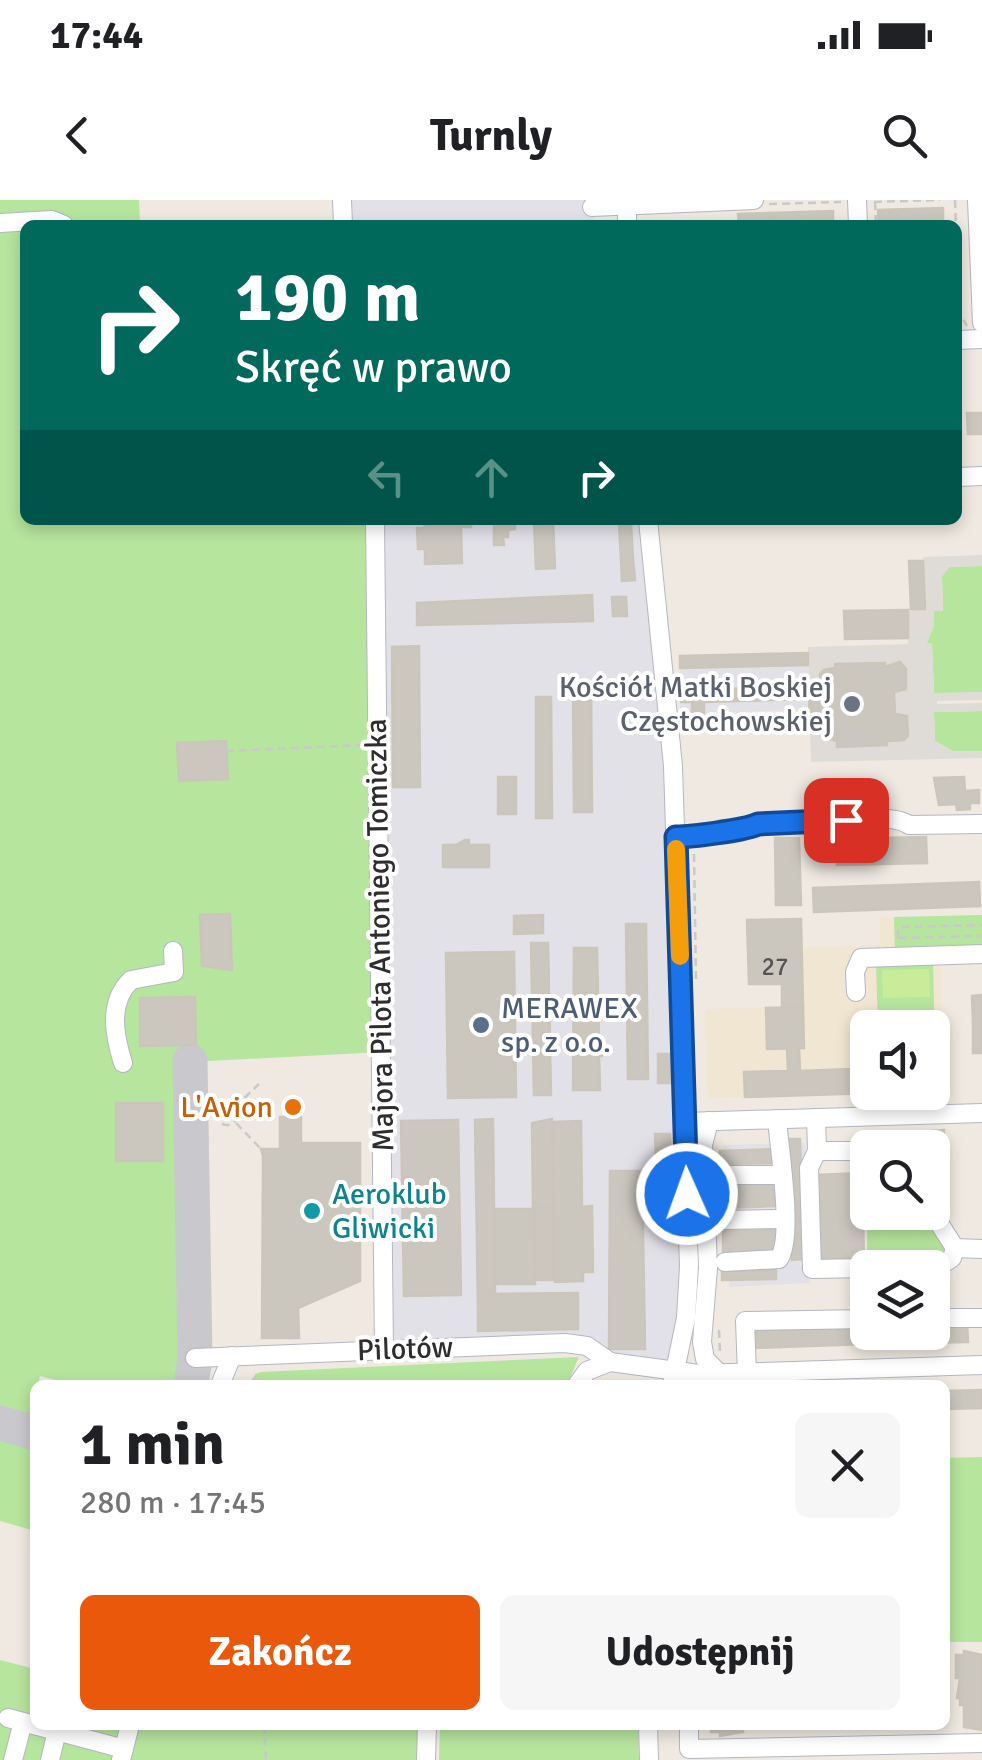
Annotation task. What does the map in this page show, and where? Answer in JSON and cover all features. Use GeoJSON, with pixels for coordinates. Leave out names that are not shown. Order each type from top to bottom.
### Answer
{"type":"FeatureCollection","features":[{"type":"Feature","properties":{"kind":"street"},"geometry":{"type":"LineString","coordinates":[[593,210],[716,200],[762,202]]}},
{"type":"Feature","properties":{"kind":"street"},"geometry":{"type":"LineString","coordinates":[[973,333],[977,200]]}},
{"type":"Feature","properties":{"kind":"street"},"geometry":{"type":"LineString","coordinates":[[627,205],[628,220]]}},
{"type":"Feature","properties":{"kind":"street","name":"Majora Pilota Antoniego Tomiczka"},"geometry":{"type":"LineString","coordinates":[[374,525],[384,1350]]}},
{"type":"Feature","properties":{"kind":"street"},"geometry":{"type":"LineString","coordinates":[[649,525],[684,837],[690,1266],[686,1318],[674,1379]]}},
{"type":"Feature","properties":{"kind":"street"},"geometry":{"type":"LineString","coordinates":[[684,837],[758,824],[846,820],[901,819],[909,825],[982,824]]}},
{"type":"Feature","properties":{"kind":"street"},"geometry":{"type":"LineString","coordinates":[[813,822],[814,839],[825,846],[831,844],[846,820]]}},
{"type":"Feature","properties":{"kind":"street"},"geometry":{"type":"LineString","coordinates":[[123,1063],[117,1044],[116,1002],[132,980],[174,972],[173,951]]}},
{"type":"Feature","properties":{"kind":"street"},"geometry":{"type":"LineString","coordinates":[[856,992],[855,972],[861,958],[974,951]]}},
{"type":"Feature","properties":{"kind":"street"},"geometry":{"type":"LineString","coordinates":[[685,1122],[982,1113]]}},
{"type":"Feature","properties":{"kind":"street"},"geometry":{"type":"LineString","coordinates":[[725,1262],[779,1259],[784,1253],[785,1218],[776,1118]]}},
{"type":"Feature","properties":{"kind":"street"},"geometry":{"type":"LineString","coordinates":[[816,1118],[817,1151],[809,1168],[812,1269],[850,1268]]}},
{"type":"Feature","properties":{"kind":"street"},"geometry":{"type":"LineString","coordinates":[[709,1121],[704,1146],[707,1290],[702,1350],[710,1366],[720,1374]]}},
{"type":"Feature","properties":{"kind":"street"},"geometry":{"type":"LineString","coordinates":[[817,1151],[850,1151]]}},
{"type":"Feature","properties":{"kind":"street"},"geometry":{"type":"LineString","coordinates":[[721,1175],[782,1175]]}},
{"type":"Feature","properties":{"kind":"street"},"geometry":{"type":"LineString","coordinates":[[723,1220],[785,1218]]}},
{"type":"Feature","properties":{"kind":"street"},"geometry":{"type":"LineString","coordinates":[[944,1230],[955,1248],[950,1259]]}},
{"type":"Feature","properties":{"kind":"street"},"geometry":{"type":"LineString","coordinates":[[955,1248],[982,1248]]}},
{"type":"Feature","properties":{"kind":"street"},"geometry":{"type":"LineString","coordinates":[[686,1318],[707,1290]]}},
{"type":"Feature","properties":{"kind":"street"},"geometry":{"type":"LineString","coordinates":[[950,1318],[982,1318]]}},
{"type":"Feature","properties":{"kind":"street"},"geometry":{"type":"LineString","coordinates":[[747,1373],[745,1321],[850,1320]]}},
{"type":"Feature","properties":{"kind":"street","name":"Pilotów"},"geometry":{"type":"LineString","coordinates":[[195,1358],[572,1344],[593,1349],[610,1362],[674,1379],[982,1365]]}},
{"type":"Feature","properties":{"kind":"street"},"geometry":{"type":"LineString","coordinates":[[222,1380],[232,1356]]}},
{"type":"Feature","properties":{"kind":"street"},"geometry":{"type":"LineString","coordinates":[[581,1380],[587,1371],[610,1362]]}},
{"type":"Feature","properties":{"kind":"street"},"geometry":{"type":"LineString","coordinates":[[14,1760],[16,1720],[30,1724]]}},
{"type":"Feature","properties":{"kind":"street"},"geometry":{"type":"LineString","coordinates":[[54,1730],[122,1754]]}},
{"type":"Feature","properties":{"kind":"street"},"geometry":{"type":"LineString","coordinates":[[426,1730],[426,1760]]}},
{"type":"Feature","properties":{"kind":"street"},"geometry":{"type":"LineString","coordinates":[[648,1730],[649,1760]]}},
{"type":"Feature","properties":{"kind":"street"},"geometry":{"type":"LineString","coordinates":[[688,1730],[689,1749],[982,1743]]}},
{"type":"Feature","properties":{"kind":"street"},"geometry":{"type":"LineString","coordinates":[[50,1760],[58,1731]]}},
{"type":"Feature","properties":{"kind":"path"},"geometry":{"type":"LineString","coordinates":[[762,202],[940,200]]}},
{"type":"Feature","properties":{"kind":"path"},"geometry":{"type":"LineString","coordinates":[[226,751],[378,744]]}},
{"type":"Feature","properties":{"kind":"path"},"geometry":{"type":"LineString","coordinates":[[684,837],[698,976],[689,992]]}},
{"type":"Feature","properties":{"kind":"path"},"geometry":{"type":"LineString","coordinates":[[982,925],[901,927],[898,938],[982,936]]}},
{"type":"Feature","properties":{"kind":"path"},"geometry":{"type":"LineString","coordinates":[[966,926],[966,936],[974,951]]}},
{"type":"Feature","properties":{"kind":"path"},"geometry":{"type":"LineString","coordinates":[[234,1108],[259,1084]]}},
{"type":"Feature","properties":{"kind":"path"},"geometry":{"type":"LineString","coordinates":[[226,1105],[234,1108],[235,1122],[222,1124],[217,1116],[226,1105]]}},
{"type":"Feature","properties":{"kind":"path"},"geometry":{"type":"LineString","coordinates":[[235,1122],[260,1149]]}},
{"type":"Feature","properties":{"kind":"path"},"geometry":{"type":"LineString","coordinates":[[264,1730],[266,1760]]}},
{"type":"Feature","properties":{"kind":"shaded area"},"geometry":{"type":"Polygon","coordinates":[[[342,200],[591,200],[594,220],[343,220],[342,200]]]}},
{"type":"Feature","properties":{"kind":"shaded area"},"geometry":{"type":"Polygon","coordinates":[[[375,525],[649,525],[664,661],[689,1266],[675,1373],[593,1349],[384,1350],[375,525]]]}},
{"type":"Feature","properties":{"kind":"shaded area"},"geometry":{"type":"Polygon","coordinates":[[[982,555],[982,566],[950,567],[942,576],[943,611],[934,611],[934,626],[927,643],[932,643],[934,693],[982,692],[982,700],[937,701],[982,703],[982,711],[934,712],[935,741],[953,751],[982,751],[982,758],[811,762],[808,647],[908,644],[908,610],[925,608],[923,557],[982,555]],[[900,662],[885,667],[884,663],[836,664],[835,668],[824,670],[820,674],[821,694],[810,695],[810,716],[822,717],[821,736],[837,741],[837,747],[886,745],[887,741],[904,740],[908,736],[907,716],[895,714],[894,692],[906,689],[906,670],[900,662]]]}},
{"type":"Feature","properties":{"kind":"shaded area"},"geometry":{"type":"Polygon","coordinates":[[[808,653],[809,709],[680,715],[680,656],[808,653]]]}},
{"type":"Feature","properties":{"kind":"shaded area"},"geometry":{"type":"Polygon","coordinates":[[[982,915],[941,962],[942,1010],[850,1010],[850,1094],[708,1098],[705,1009],[803,1007],[802,947],[880,945],[880,918],[982,915]]]}},
{"type":"Feature","properties":{"kind":"shaded area"},"geometry":{"type":"Polygon","coordinates":[[[805,1143],[810,1283],[729,1287],[723,1145],[805,1143]]]}},
{"type":"Feature","properties":{"kind":"green space"},"geometry":{"type":"Polygon","coordinates":[[[0,200],[139,200],[140,220],[20,220],[20,525],[375,525],[382,1052],[190,1062],[195,1358],[192,1380],[56,1380],[40,1376],[39,1380],[30,1380],[30,1530],[0,1521],[0,200]]]}},
{"type":"Feature","properties":{"kind":"green space"},"geometry":{"type":"Polygon","coordinates":[[[982,566],[982,692],[934,694],[932,644],[926,643],[934,626],[934,611],[943,610],[942,576],[949,567],[982,566]]]}},
{"type":"Feature","properties":{"kind":"green space"},"geometry":{"type":"Polygon","coordinates":[[[982,711],[982,751],[953,751],[935,741],[934,712],[982,711]]]}},
{"type":"Feature","properties":{"kind":"green space"},"geometry":{"type":"Polygon","coordinates":[[[982,915],[982,951],[895,953],[894,917],[982,915]]]}},
{"type":"Feature","properties":{"kind":"green space"},"geometry":{"type":"Polygon","coordinates":[[[933,964],[934,1010],[877,1010],[876,965],[933,964]]]}},
{"type":"Feature","properties":{"kind":"green space"},"geometry":{"type":"Polygon","coordinates":[[[929,969],[930,997],[883,998],[882,970],[929,969]]]}},
{"type":"Feature","properties":{"kind":"green space"},"geometry":{"type":"Polygon","coordinates":[[[867,1230],[937,1230],[947,1250],[867,1250],[867,1230]]]}},
{"type":"Feature","properties":{"kind":"green space"},"geometry":{"type":"Polygon","coordinates":[[[579,1357],[569,1380],[253,1380],[261,1372],[579,1357]]]}},
{"type":"Feature","properties":{"kind":"green space"},"geometry":{"type":"Polygon","coordinates":[[[982,1457],[982,1642],[950,1642],[950,1458],[982,1457]]]}},
{"type":"Feature","properties":{"kind":"green space"},"geometry":{"type":"Polygon","coordinates":[[[0,1660],[30,1668],[30,1730],[419,1730],[418,1760],[0,1760],[0,1660]]]}},
{"type":"Feature","properties":{"kind":"green space"},"geometry":{"type":"Polygon","coordinates":[[[440,1730],[638,1730],[639,1760],[439,1760],[440,1730]]]}},
{"type":"Feature","properties":{"kind":"building"},"geometry":{"type":"Polygon","coordinates":[[[943,208],[943,220],[879,220],[878,210],[943,208]]]}},
{"type":"Feature","properties":{"kind":"building"},"geometry":{"type":"Polygon","coordinates":[[[833,211],[833,220],[801,220],[801,212],[833,211]]]}},
{"type":"Feature","properties":{"kind":"building"},"geometry":{"type":"Polygon","coordinates":[[[801,212],[801,220],[770,220],[769,213],[801,212]]]}},
{"type":"Feature","properties":{"kind":"building"},"geometry":{"type":"Polygon","coordinates":[[[769,213],[770,220],[739,220],[738,214],[769,213]]]}},
{"type":"Feature","properties":{"kind":"building"},"geometry":{"type":"Polygon","coordinates":[[[967,413],[982,413],[982,434],[968,434],[967,413]]]}},
{"type":"Feature","properties":{"kind":"building"},"geometry":{"type":"Polygon","coordinates":[[[425,525],[471,525],[461,527],[462,563],[425,564],[425,549],[418,549],[417,528],[425,525]]]}},
{"type":"Feature","properties":{"kind":"building"},"geometry":{"type":"Polygon","coordinates":[[[494,525],[515,525],[515,529],[508,530],[508,537],[503,537],[504,545],[494,545],[494,525]]]}},
{"type":"Feature","properties":{"kind":"building"},"geometry":{"type":"Polygon","coordinates":[[[534,525],[553,525],[555,568],[536,569],[534,525]]]}},
{"type":"Feature","properties":{"kind":"building"},"geometry":{"type":"Polygon","coordinates":[[[619,525],[631,525],[633,559],[621,559],[619,525]]]}},
{"type":"Feature","properties":{"kind":"building"},"geometry":{"type":"Polygon","coordinates":[[[621,559],[633,559],[635,580],[622,581],[621,559]]]}},
{"type":"Feature","properties":{"kind":"building"},"geometry":{"type":"Polygon","coordinates":[[[909,561],[923,561],[925,609],[911,609],[909,561]]]}},
{"type":"Feature","properties":{"kind":"building"},"geometry":{"type":"Polygon","coordinates":[[[592,595],[593,621],[417,625],[417,603],[592,595]]]}},
{"type":"Feature","properties":{"kind":"building"},"geometry":{"type":"Polygon","coordinates":[[[612,597],[626,597],[627,616],[613,616],[612,597]]]}},
{"type":"Feature","properties":{"kind":"building"},"geometry":{"type":"Polygon","coordinates":[[[908,610],[908,638],[845,639],[844,611],[908,610]]]}},
{"type":"Feature","properties":{"kind":"building"},"geometry":{"type":"Polygon","coordinates":[[[419,646],[420,787],[393,787],[392,647],[419,646]]]}},
{"type":"Feature","properties":{"kind":"building"},"geometry":{"type":"Polygon","coordinates":[[[808,653],[808,665],[680,668],[680,656],[808,653]]]}},
{"type":"Feature","properties":{"kind":"building","name":"Kościół Matki Boskiej Częstochowskiej"},"geometry":{"type":"Polygon","coordinates":[[[900,662],[906,669],[906,689],[894,692],[895,714],[907,716],[908,736],[904,740],[887,741],[887,745],[837,747],[837,741],[821,736],[822,717],[810,717],[809,695],[821,694],[820,674],[824,670],[835,668],[835,664],[885,663],[885,667],[900,662]]]}},
{"type":"Feature","properties":{"kind":"building"},"geometry":{"type":"Polygon","coordinates":[[[591,686],[592,812],[574,812],[573,687],[591,686]]]}},
{"type":"Feature","properties":{"kind":"building"},"geometry":{"type":"Polygon","coordinates":[[[809,687],[809,699],[704,702],[704,714],[692,714],[692,702],[681,702],[680,690],[809,687]]]}},
{"type":"Feature","properties":{"kind":"building"},"geometry":{"type":"Polygon","coordinates":[[[536,697],[551,697],[552,818],[536,818],[536,697]]]}},
{"type":"Feature","properties":{"kind":"building"},"geometry":{"type":"Polygon","coordinates":[[[226,741],[228,779],[179,781],[177,743],[226,741]]]}},
{"type":"Feature","properties":{"kind":"building"},"geometry":{"type":"Polygon","coordinates":[[[498,777],[516,777],[516,814],[498,814],[498,777]]]}},
{"type":"Feature","properties":{"kind":"building"},"geometry":{"type":"Polygon","coordinates":[[[964,777],[965,791],[979,790],[979,803],[957,810],[956,804],[939,805],[934,778],[964,777]]]}},
{"type":"Feature","properties":{"kind":"building"},"geometry":{"type":"Polygon","coordinates":[[[926,837],[927,863],[837,865],[836,839],[926,837]]]}},
{"type":"Feature","properties":{"kind":"building"},"geometry":{"type":"Polygon","coordinates":[[[775,838],[799,838],[801,905],[776,905],[775,838]]]}},
{"type":"Feature","properties":{"kind":"building"},"geometry":{"type":"Polygon","coordinates":[[[469,840],[469,845],[489,845],[489,867],[443,867],[443,845],[469,840]]]}},
{"type":"Feature","properties":{"kind":"building"},"geometry":{"type":"Polygon","coordinates":[[[979,882],[980,906],[814,912],[813,888],[979,882]]]}},
{"type":"Feature","properties":{"kind":"building"},"geometry":{"type":"Polygon","coordinates":[[[230,914],[232,970],[202,966],[200,915],[230,914]]]}},
{"type":"Feature","properties":{"kind":"building"},"geometry":{"type":"Polygon","coordinates":[[[543,915],[543,933],[514,934],[514,916],[543,915]]]}},
{"type":"Feature","properties":{"kind":"building"},"geometry":{"type":"Polygon","coordinates":[[[801,919],[803,1007],[782,1008],[782,984],[749,984],[747,920],[801,919]]]}},
{"type":"Feature","properties":{"kind":"building"},"geometry":{"type":"Polygon","coordinates":[[[626,924],[646,924],[648,1079],[628,1079],[626,924]]]}},
{"type":"Feature","properties":{"kind":"building"},"geometry":{"type":"Polygon","coordinates":[[[531,943],[548,943],[551,1095],[534,1095],[531,943]]]}},
{"type":"Feature","properties":{"kind":"building"},"geometry":{"type":"Polygon","coordinates":[[[574,948],[597,948],[599,1044],[605,1050],[599,1056],[600,1090],[573,1090],[574,948]]]}},
{"type":"Feature","properties":{"kind":"building","name":"MERAWEX sp. z o.o."},"geometry":{"type":"Polygon","coordinates":[[[514,952],[516,1097],[448,1098],[446,953],[514,952]]]}},
{"type":"Feature","properties":{"kind":"building"},"geometry":{"type":"Polygon","coordinates":[[[982,995],[982,1023],[973,1023],[972,996],[982,995]]]}},
{"type":"Feature","properties":{"kind":"building"},"geometry":{"type":"Polygon","coordinates":[[[195,997],[196,1045],[140,1046],[140,998],[195,997]]]}},
{"type":"Feature","properties":{"kind":"building"},"geometry":{"type":"Polygon","coordinates":[[[803,1007],[804,1048],[767,1049],[766,1008],[803,1007]]]}},
{"type":"Feature","properties":{"kind":"building"},"geometry":{"type":"Polygon","coordinates":[[[973,1023],[982,1023],[982,1053],[973,1053],[973,1023]]]}},
{"type":"Feature","properties":{"kind":"building"},"geometry":{"type":"Polygon","coordinates":[[[787,1048],[799,1048],[800,1071],[850,1069],[850,1094],[745,1097],[744,1072],[788,1071],[787,1048]]]}},
{"type":"Feature","properties":{"kind":"building"},"geometry":{"type":"Polygon","coordinates":[[[658,1054],[670,1054],[670,1083],[658,1083],[658,1054]]]}},
{"type":"Feature","properties":{"kind":"building"},"geometry":{"type":"Polygon","coordinates":[[[116,1103],[163,1103],[163,1161],[116,1161],[116,1103]]]}},
{"type":"Feature","properties":{"kind":"building","name":"Aeroklub Gliwicki"},"geometry":{"type":"Polygon","coordinates":[[[280,1117],[301,1117],[301,1143],[360,1143],[360,1281],[298,1308],[299,1338],[262,1338],[261,1149],[280,1149],[280,1117]]]}},
{"type":"Feature","properties":{"kind":"building"},"geometry":{"type":"Polygon","coordinates":[[[493,1119],[495,1294],[485,1294],[485,1310],[478,1310],[475,1120],[493,1119]]]}},
{"type":"Feature","properties":{"kind":"building"},"geometry":{"type":"Polygon","coordinates":[[[552,1119],[553,1207],[533,1208],[532,1123],[552,1119]]]}},
{"type":"Feature","properties":{"kind":"building"},"geometry":{"type":"Polygon","coordinates":[[[458,1120],[461,1295],[404,1296],[401,1121],[458,1120]]]}},
{"type":"Feature","properties":{"kind":"building"},"geometry":{"type":"Polygon","coordinates":[[[581,1121],[582,1207],[592,1206],[593,1272],[583,1272],[583,1281],[555,1282],[553,1122],[581,1121]]]}},
{"type":"Feature","properties":{"kind":"building"},"geometry":{"type":"Polygon","coordinates":[[[655,1134],[670,1134],[673,1218],[658,1219],[655,1134]]]}},
{"type":"Feature","properties":{"kind":"building"},"geometry":{"type":"Polygon","coordinates":[[[789,1139],[800,1139],[803,1259],[792,1260],[789,1139]]]}},
{"type":"Feature","properties":{"kind":"building"},"geometry":{"type":"Polygon","coordinates":[[[775,1149],[775,1163],[720,1164],[720,1151],[775,1149]]]}},
{"type":"Feature","properties":{"kind":"building"},"geometry":{"type":"Polygon","coordinates":[[[610,1171],[642,1171],[645,1349],[609,1349],[610,1171]]]}},
{"type":"Feature","properties":{"kind":"building"},"geometry":{"type":"Polygon","coordinates":[[[850,1174],[850,1230],[863,1230],[864,1250],[850,1250],[850,1260],[819,1261],[816,1175],[850,1174]]]}},
{"type":"Feature","properties":{"kind":"building"},"geometry":{"type":"Polygon","coordinates":[[[774,1185],[775,1206],[722,1208],[722,1187],[774,1185]]]}},
{"type":"Feature","properties":{"kind":"building"},"geometry":{"type":"Polygon","coordinates":[[[553,1207],[554,1280],[535,1280],[534,1208],[553,1207]]]}},
{"type":"Feature","properties":{"kind":"building"},"geometry":{"type":"Polygon","coordinates":[[[494,1209],[533,1209],[535,1284],[495,1284],[494,1209]]]}},
{"type":"Feature","properties":{"kind":"building"},"geometry":{"type":"Polygon","coordinates":[[[776,1230],[777,1253],[723,1254],[723,1231],[776,1230]]]}},
{"type":"Feature","properties":{"kind":"building"},"geometry":{"type":"Polygon","coordinates":[[[776,1269],[776,1279],[722,1280],[722,1270],[776,1269]]]}},
{"type":"Feature","properties":{"kind":"building"},"geometry":{"type":"Polygon","coordinates":[[[578,1293],[578,1329],[478,1331],[478,1310],[485,1310],[485,1294],[578,1293]]]}},
{"type":"Feature","properties":{"kind":"building"},"geometry":{"type":"Polygon","coordinates":[[[950,1323],[967,1323],[968,1342],[950,1342],[950,1323]]]}},
{"type":"Feature","properties":{"kind":"building"},"geometry":{"type":"Polygon","coordinates":[[[837,1326],[850,1326],[850,1345],[838,1345],[837,1326]]]}},
{"type":"Feature","properties":{"kind":"building"},"geometry":{"type":"Polygon","coordinates":[[[837,1326],[838,1345],[781,1347],[781,1328],[837,1326]]]}},
{"type":"Feature","properties":{"kind":"building"},"geometry":{"type":"Polygon","coordinates":[[[781,1328],[781,1347],[751,1348],[750,1329],[781,1328]]]}},
{"type":"Feature","properties":{"kind":"building"},"geometry":{"type":"Polygon","coordinates":[[[982,1390],[982,1408],[950,1409],[950,1391],[982,1390]]]}},
{"type":"Feature","properties":{"kind":"building"},"geometry":{"type":"Polygon","coordinates":[[[964,1651],[982,1655],[982,1730],[964,1727],[964,1705],[957,1698],[960,1678],[956,1678],[956,1655],[964,1655],[964,1651]]]}},
{"type":"Feature","properties":{"kind":"building"},"geometry":{"type":"Polygon","coordinates":[[[743,1730],[743,1732],[720,1736],[720,1732],[711,1732],[743,1730]]]}},
{"type":"Feature","properties":{"kind":"taxiway"},"geometry":{"type":"LineString","coordinates":[[190,1061],[195,1358],[192,1380]]}},
{"type":"Feature","properties":{"kind":"taxiway"},"geometry":{"type":"LineString","coordinates":[[0,1423],[30,1432]]}},
{"type":"Feature","properties":{"kind":"slow traffic"},"geometry":{"type":"LineString","coordinates":[[676,849],[680,956]]}},
{"type":"Feature","properties":{"kind":"place","name":"Kościół Matki Boskiej Częstochowskiej"},"geometry":{"type":"Point","coordinates":[852,704]}},
{"type":"Feature","properties":{"kind":"place","name":"MERAWEX sp. z o.o."},"geometry":{"type":"Point","coordinates":[481,1025]}},
{"type":"Feature","properties":{"kind":"place","name":"L'Avion"},"geometry":{"type":"Point","coordinates":[293,1107]}},
{"type":"Feature","properties":{"kind":"place","name":"Aeroklub Gliwicki"},"geometry":{"type":"Point","coordinates":[312,1211]}},
{"type":"Feature","properties":{"kind":"route"},"geometry":{"type":"LineString","coordinates":[[687,1194],[676,837],[700,837],[758,824],[846,820]]}}]}
